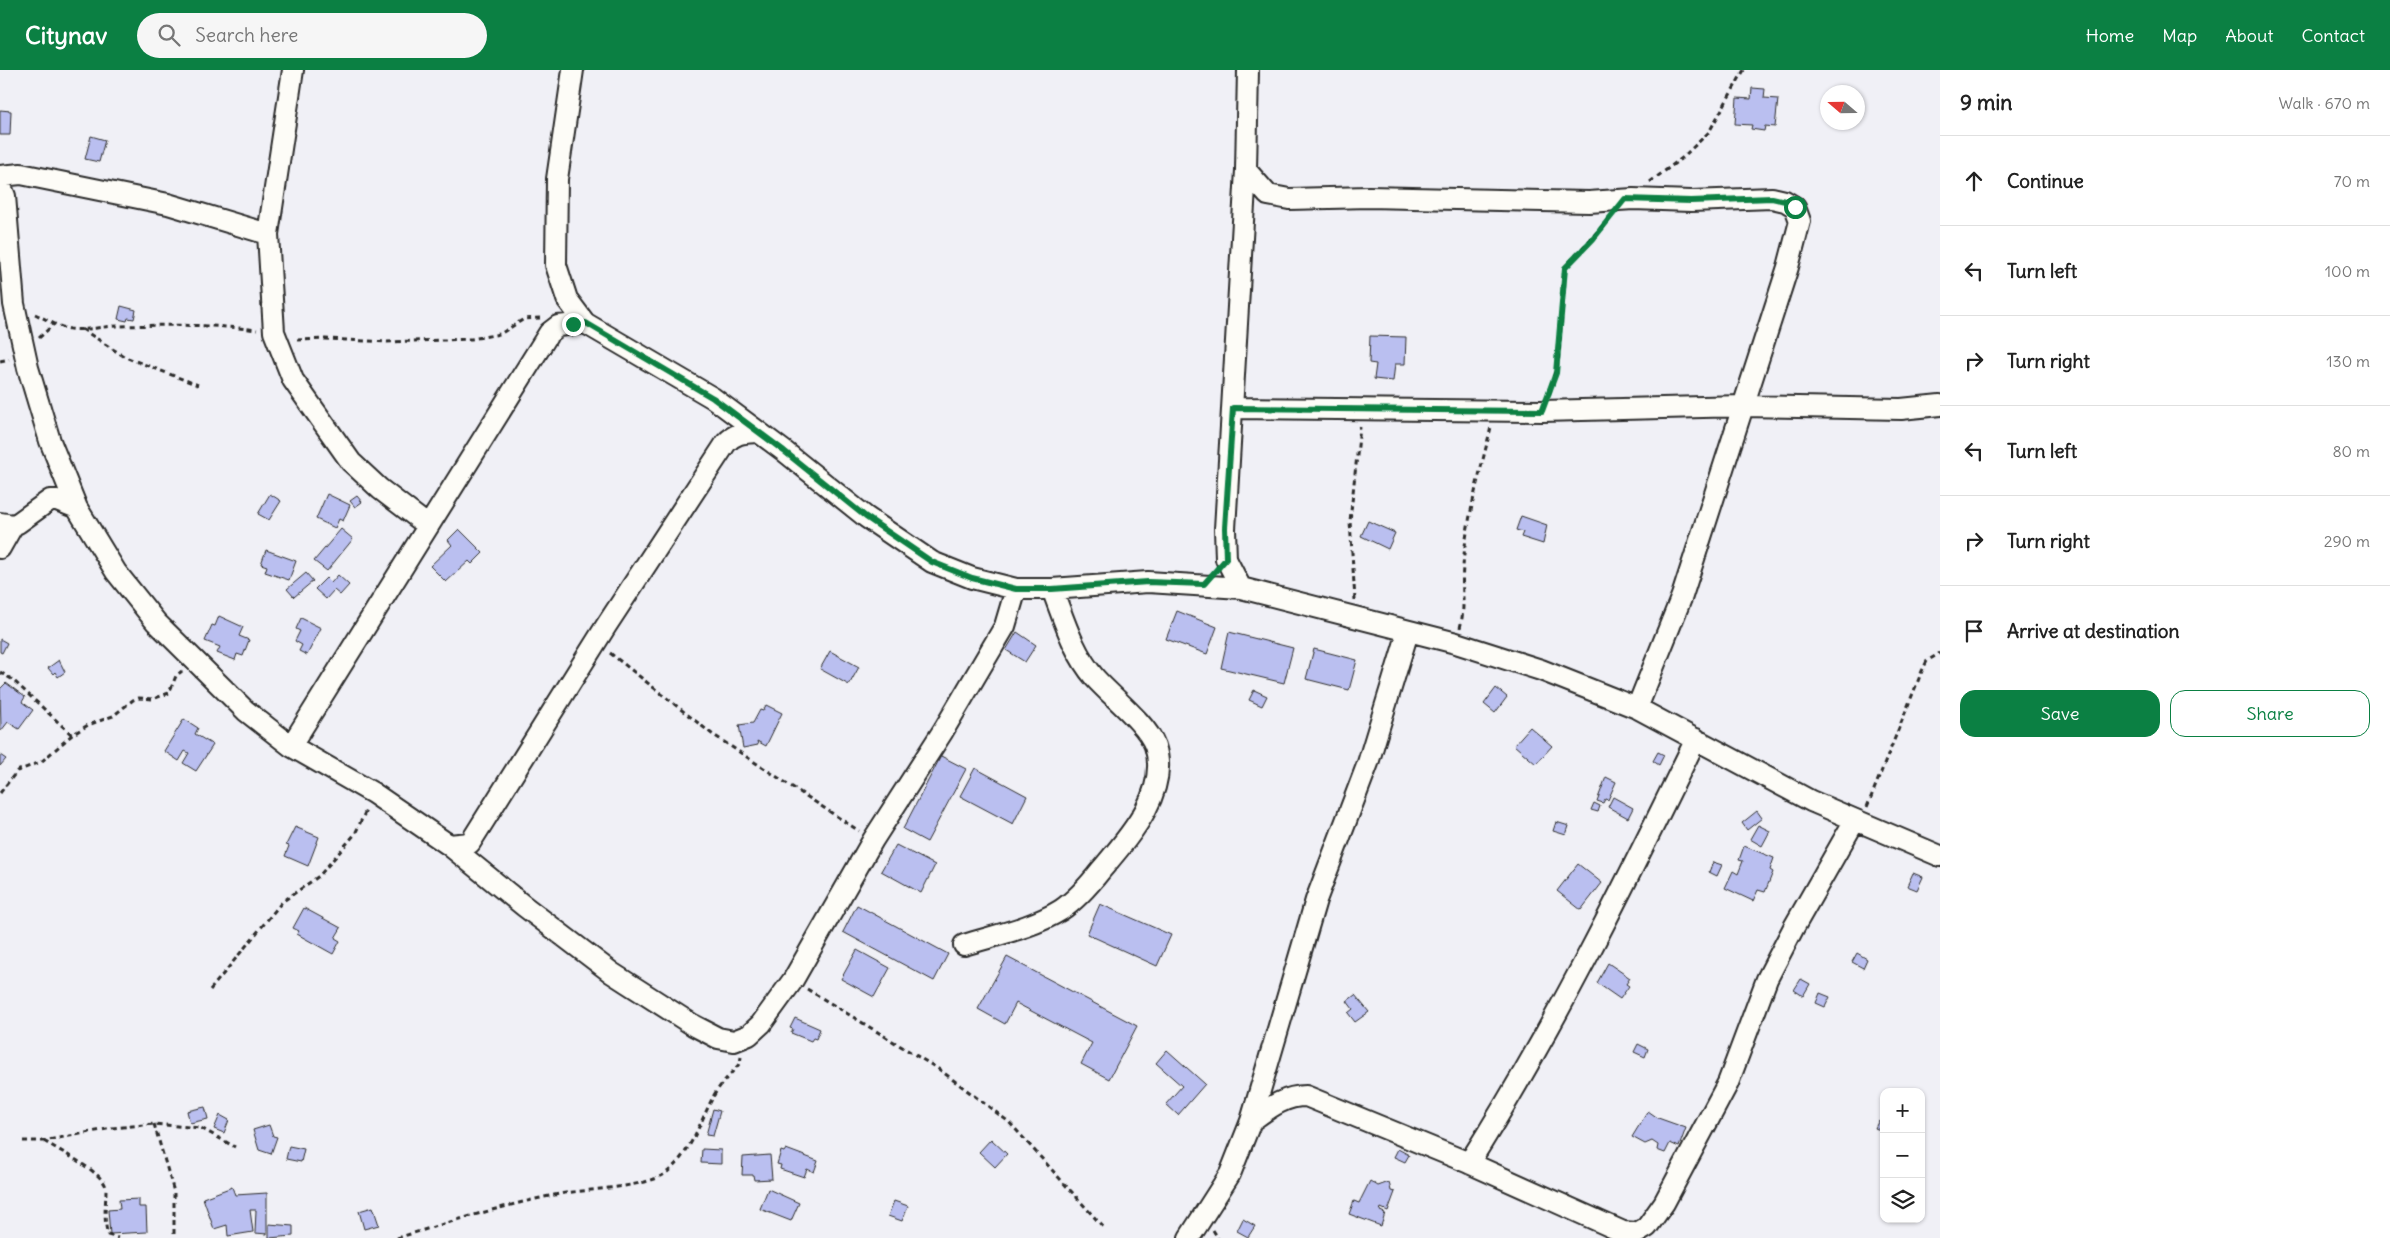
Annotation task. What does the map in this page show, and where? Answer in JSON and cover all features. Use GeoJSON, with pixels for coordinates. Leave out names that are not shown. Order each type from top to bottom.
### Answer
{"type":"FeatureCollection","features":[{"type":"Feature","properties":{"kind":"street"},"geometry":{"type":"LineString","coordinates":[[293,70],[268,234],[274,332],[293,380],[352,462],[380,489],[427,525]]}},
{"type":"Feature","properties":{"kind":"street"},"geometry":{"type":"LineString","coordinates":[[573,70],[558,179],[556,265],[567,299],[586,323],[713,398],[866,517],[932,562],[972,578],[1016,589],[1052,589],[1148,582],[1204,584],[1241,588],[1456,643],[1541,670],[1637,708],[1811,801],[1940,856]]}},
{"type":"Feature","properties":{"kind":"street"},"geometry":{"type":"LineString","coordinates":[[1241,588],[1226,559],[1225,528],[1246,170],[1248,70]]}},
{"type":"Feature","properties":{"kind":"street"},"geometry":{"type":"LineString","coordinates":[[1246,170],[1261,189],[1276,198],[1369,197],[1589,202],[1629,199],[1691,201],[1772,198],[1785,201],[1795,207],[1800,221],[1743,406],[1682,596],[1637,708]]}},
{"type":"Feature","properties":{"kind":"street"},"geometry":{"type":"LineString","coordinates":[[0,176],[21,174],[168,204],[268,234]]}},
{"type":"Feature","properties":{"kind":"street"},"geometry":{"type":"LineString","coordinates":[[0,184],[5,196],[14,304],[28,368],[47,432],[77,508],[116,572],[156,622],[246,711],[291,746],[373,794],[449,845],[524,906],[612,973],[677,1015],[718,1038],[734,1040],[748,1035],[761,1024],[793,980],[873,840],[944,730],[1005,626],[1016,589]]}},
{"type":"Feature","properties":{"kind":"street"},"geometry":{"type":"LineString","coordinates":[[291,746],[548,333],[558,326],[586,323]]}},
{"type":"Feature","properties":{"kind":"street"},"geometry":{"type":"LineString","coordinates":[[1233,408],[1495,409],[1542,411],[1743,406],[1901,409],[1940,404]]}},
{"type":"Feature","properties":{"kind":"street"},"geometry":{"type":"LineString","coordinates":[[449,845],[470,843],[596,642],[726,443],[733,436],[740,433],[759,432]]}},
{"type":"Feature","properties":{"kind":"street"},"geometry":{"type":"LineString","coordinates":[[0,548],[7,524],[50,500],[57,500],[77,508]]}},
{"type":"Feature","properties":{"kind":"street"},"geometry":{"type":"LineString","coordinates":[[1204,584],[1226,559]]}},
{"type":"Feature","properties":{"kind":"street"},"geometry":{"type":"LineString","coordinates":[[964,945],[1033,923],[1062,910],[1087,886],[1119,849],[1143,817],[1154,791],[1157,764],[1155,747],[1148,732],[1094,676],[1074,646],[1052,589]]}},
{"type":"Feature","properties":{"kind":"street"},"geometry":{"type":"LineString","coordinates":[[1189,1238],[1230,1174],[1251,1121],[1316,900],[1368,763],[1408,632]]}},
{"type":"Feature","properties":{"kind":"street"},"geometry":{"type":"LineString","coordinates":[[1469,1163],[1509,1101],[1585,962],[1696,739]]}},
{"type":"Feature","properties":{"kind":"street"},"geometry":{"type":"LineString","coordinates":[[1251,1121],[1281,1100],[1294,1096],[1306,1096],[1469,1163],[1623,1232],[1636,1233],[1647,1227],[1664,1203],[1728,1083],[1767,979],[1794,927],[1858,820]]}},
{"type":"Feature","properties":{"kind":"path"},"geometry":{"type":"LineString","coordinates":[[1542,411],[1556,373],[1565,268],[1629,199],[1682,158],[1709,132],[1744,70]]}},
{"type":"Feature","properties":{"kind":"path"},"geometry":{"type":"LineString","coordinates":[[14,304],[67,328],[101,326],[220,326],[274,332],[298,341],[326,339],[387,342],[471,339],[500,334],[524,319],[541,318]]}},
{"type":"Feature","properties":{"kind":"path"},"geometry":{"type":"LineString","coordinates":[[82,328],[125,357],[198,385]]}},
{"type":"Feature","properties":{"kind":"path"},"geometry":{"type":"LineString","coordinates":[[1357,618],[1350,521],[1362,408]]}},
{"type":"Feature","properties":{"kind":"path"},"geometry":{"type":"LineString","coordinates":[[1456,643],[1465,604],[1462,568],[1469,519],[1495,409]]}},
{"type":"Feature","properties":{"kind":"path"},"geometry":{"type":"LineString","coordinates":[[596,642],[712,734],[873,840]]}},
{"type":"Feature","properties":{"kind":"path"},"geometry":{"type":"LineString","coordinates":[[1858,820],[1881,776],[1922,671],[1927,661],[1940,653]]}},
{"type":"Feature","properties":{"kind":"path"},"geometry":{"type":"LineString","coordinates":[[0,793],[17,771],[41,762],[72,735],[113,716],[133,700],[138,698],[153,699],[169,693],[176,676],[194,660]]}},
{"type":"Feature","properties":{"kind":"path"},"geometry":{"type":"LineString","coordinates":[[0,672],[13,680],[72,735]]}},
{"type":"Feature","properties":{"kind":"path"},"geometry":{"type":"LineString","coordinates":[[210,990],[282,902],[319,876],[355,834],[373,794]]}},
{"type":"Feature","properties":{"kind":"path"},"geometry":{"type":"LineString","coordinates":[[793,980],[940,1070],[1008,1122],[1105,1229]]}},
{"type":"Feature","properties":{"kind":"path"},"geometry":{"type":"LineString","coordinates":[[397,1238],[558,1194],[650,1181],[665,1174],[677,1162],[698,1132],[712,1097],[740,1063],[748,1035]]}},
{"type":"Feature","properties":{"kind":"path"},"geometry":{"type":"LineString","coordinates":[[154,1124],[174,1192],[174,1238]]}},
{"type":"Feature","properties":{"kind":"path"},"geometry":{"type":"LineString","coordinates":[[23,1141],[43,1141],[112,1128],[154,1124],[201,1128],[235,1147]]}},
{"type":"Feature","properties":{"kind":"path"},"geometry":{"type":"LineString","coordinates":[[43,1141],[83,1164],[100,1178],[106,1186],[104,1223],[108,1235],[118,1238]]}},
{"type":"Feature","properties":{"kind":"building"},"geometry":{"type":"Polygon","coordinates":[[[1752,88],[1765,89],[1764,98],[1778,99],[1775,127],[1765,126],[1764,131],[1751,129],[1752,125],[1735,124],[1737,98],[1751,99],[1752,88]]]}},
{"type":"Feature","properties":{"kind":"building"},"geometry":{"type":"Polygon","coordinates":[[[0,110],[11,111],[10,135],[0,135],[0,110]]]}},
{"type":"Feature","properties":{"kind":"building"},"geometry":{"type":"Polygon","coordinates":[[[91,136],[105,140],[99,162],[85,159],[91,136]]]}},
{"type":"Feature","properties":{"kind":"building"},"geometry":{"type":"Polygon","coordinates":[[[121,306],[136,310],[134,319],[128,318],[127,321],[118,319],[121,306]]]}},
{"type":"Feature","properties":{"kind":"building"},"geometry":{"type":"Polygon","coordinates":[[[1370,336],[1406,337],[1405,364],[1395,364],[1393,381],[1374,379],[1376,364],[1369,363],[1370,336]]]}},
{"type":"Feature","properties":{"kind":"building"},"geometry":{"type":"Polygon","coordinates":[[[270,494],[281,501],[269,520],[258,514],[270,494]]]}},
{"type":"Feature","properties":{"kind":"building"},"geometry":{"type":"Polygon","coordinates":[[[327,494],[350,505],[343,521],[339,519],[335,528],[316,519],[327,494]]]}},
{"type":"Feature","properties":{"kind":"building"},"geometry":{"type":"Polygon","coordinates":[[[357,496],[362,502],[355,507],[350,501],[357,496]]]}},
{"type":"Feature","properties":{"kind":"building"},"geometry":{"type":"Polygon","coordinates":[[[1521,516],[1547,525],[1543,544],[1521,537],[1523,532],[1516,530],[1521,516]]]}},
{"type":"Feature","properties":{"kind":"building"},"geometry":{"type":"Polygon","coordinates":[[[1368,521],[1395,533],[1388,549],[1361,536],[1368,521]]]}},
{"type":"Feature","properties":{"kind":"building"},"geometry":{"type":"Polygon","coordinates":[[[341,529],[353,539],[327,571],[314,561],[341,529]]]}},
{"type":"Feature","properties":{"kind":"building"},"geometry":{"type":"Polygon","coordinates":[[[459,529],[483,553],[472,564],[469,561],[446,582],[430,566],[452,545],[448,540],[459,529]]]}},
{"type":"Feature","properties":{"kind":"building"},"geometry":{"type":"Polygon","coordinates":[[[266,550],[296,561],[289,580],[265,572],[267,566],[261,564],[266,550]]]}},
{"type":"Feature","properties":{"kind":"building"},"geometry":{"type":"Polygon","coordinates":[[[306,573],[313,581],[294,597],[287,589],[306,573]]]}},
{"type":"Feature","properties":{"kind":"building"},"geometry":{"type":"Polygon","coordinates":[[[338,575],[349,585],[340,595],[334,590],[326,599],[315,589],[326,578],[331,583],[338,575]]]}},
{"type":"Feature","properties":{"kind":"building"},"geometry":{"type":"Polygon","coordinates":[[[1177,611],[1217,627],[1207,654],[1166,639],[1177,611]]]}},
{"type":"Feature","properties":{"kind":"building"},"geometry":{"type":"Polygon","coordinates":[[[219,616],[243,627],[239,636],[249,640],[243,656],[237,654],[235,660],[217,653],[220,647],[205,641],[212,625],[215,626],[219,616]]]}},
{"type":"Feature","properties":{"kind":"building"},"geometry":{"type":"Polygon","coordinates":[[[301,618],[321,628],[307,655],[299,651],[302,645],[295,641],[300,631],[296,629],[301,618]]]}},
{"type":"Feature","properties":{"kind":"building"},"geometry":{"type":"Polygon","coordinates":[[[1017,632],[1036,645],[1025,662],[1006,650],[1017,632]]]}},
{"type":"Feature","properties":{"kind":"building"},"geometry":{"type":"Polygon","coordinates":[[[1229,632],[1293,648],[1284,683],[1221,668],[1229,632]]]}},
{"type":"Feature","properties":{"kind":"building"},"geometry":{"type":"Polygon","coordinates":[[[0,639],[7,643],[2,653],[0,652],[0,639]]]}},
{"type":"Feature","properties":{"kind":"building"},"geometry":{"type":"Polygon","coordinates":[[[1314,649],[1357,660],[1349,690],[1306,679],[1314,649]]]}},
{"type":"Feature","properties":{"kind":"building"},"geometry":{"type":"Polygon","coordinates":[[[830,651],[859,667],[849,685],[820,669],[830,651]]]}},
{"type":"Feature","properties":{"kind":"building"},"geometry":{"type":"Polygon","coordinates":[[[59,660],[65,672],[58,677],[55,672],[53,674],[48,668],[59,660]]]}},
{"type":"Feature","properties":{"kind":"building"},"geometry":{"type":"Polygon","coordinates":[[[6,683],[25,697],[22,702],[33,710],[19,729],[8,722],[1,731],[0,689],[6,683]]]}},
{"type":"Feature","properties":{"kind":"building"},"geometry":{"type":"Polygon","coordinates":[[[1496,688],[1507,697],[1495,713],[1484,704],[1496,688]]]}},
{"type":"Feature","properties":{"kind":"building"},"geometry":{"type":"Polygon","coordinates":[[[1254,690],[1267,696],[1262,706],[1249,700],[1254,690]]]}},
{"type":"Feature","properties":{"kind":"building"},"geometry":{"type":"Polygon","coordinates":[[[766,705],[782,713],[766,746],[757,741],[758,745],[743,748],[739,725],[753,723],[760,710],[763,711],[766,705]]]}},
{"type":"Feature","properties":{"kind":"building"},"geometry":{"type":"Polygon","coordinates":[[[184,719],[198,728],[195,734],[213,745],[196,771],[183,763],[189,753],[185,751],[179,761],[164,751],[184,719]]]}},
{"type":"Feature","properties":{"kind":"building"},"geometry":{"type":"Polygon","coordinates":[[[1530,727],[1552,746],[1536,764],[1514,745],[1530,727]]]}},
{"type":"Feature","properties":{"kind":"building"},"geometry":{"type":"Polygon","coordinates":[[[1658,752],[1664,755],[1659,765],[1653,761],[1658,752]]]}},
{"type":"Feature","properties":{"kind":"building"},"geometry":{"type":"Polygon","coordinates":[[[0,755],[6,759],[0,766],[0,755]]]}},
{"type":"Feature","properties":{"kind":"building"},"geometry":{"type":"Polygon","coordinates":[[[941,756],[966,769],[927,842],[903,829],[941,756]]]}},
{"type":"Feature","properties":{"kind":"building"},"geometry":{"type":"Polygon","coordinates":[[[975,768],[1027,796],[1013,824],[960,796],[975,768]]]}},
{"type":"Feature","properties":{"kind":"building"},"geometry":{"type":"Polygon","coordinates":[[[1606,777],[1616,782],[1608,800],[1605,799],[1603,803],[1597,801],[1606,777]]]}},
{"type":"Feature","properties":{"kind":"building"},"geometry":{"type":"Polygon","coordinates":[[[1613,797],[1633,808],[1628,818],[1608,807],[1613,797]]]}},
{"type":"Feature","properties":{"kind":"building"},"geometry":{"type":"Polygon","coordinates":[[[1594,803],[1600,806],[1598,812],[1591,810],[1594,803]]]}},
{"type":"Feature","properties":{"kind":"building"},"geometry":{"type":"Polygon","coordinates":[[[1757,811],[1762,818],[1747,830],[1742,823],[1757,811]]]}},
{"type":"Feature","properties":{"kind":"building"},"geometry":{"type":"Polygon","coordinates":[[[1556,822],[1569,826],[1566,835],[1553,831],[1556,822]]]}},
{"type":"Feature","properties":{"kind":"building"},"geometry":{"type":"Polygon","coordinates":[[[1758,825],[1770,831],[1762,846],[1750,839],[1758,825]]]}},
{"type":"Feature","properties":{"kind":"building"},"geometry":{"type":"Polygon","coordinates":[[[295,827],[319,837],[308,866],[285,856],[289,846],[286,845],[295,827]]]}},
{"type":"Feature","properties":{"kind":"building"},"geometry":{"type":"Polygon","coordinates":[[[896,845],[935,865],[921,893],[881,871],[896,845]]]}},
{"type":"Feature","properties":{"kind":"building"},"geometry":{"type":"Polygon","coordinates":[[[1744,846],[1774,858],[1770,870],[1773,872],[1765,892],[1758,890],[1753,901],[1725,888],[1733,871],[1738,874],[1743,861],[1739,860],[1744,846]]]}},
{"type":"Feature","properties":{"kind":"building"},"geometry":{"type":"Polygon","coordinates":[[[1713,862],[1722,865],[1717,876],[1709,872],[1713,862]]]}},
{"type":"Feature","properties":{"kind":"building"},"geometry":{"type":"Polygon","coordinates":[[[1578,864],[1602,883],[1581,910],[1557,891],[1578,864]]]}},
{"type":"Feature","properties":{"kind":"building"},"geometry":{"type":"Polygon","coordinates":[[[1913,873],[1923,877],[1917,890],[1907,886],[1913,873]]]}},
{"type":"Feature","properties":{"kind":"building"},"geometry":{"type":"Polygon","coordinates":[[[1100,904],[1171,935],[1157,966],[1087,934],[1100,904]]]}},
{"type":"Feature","properties":{"kind":"building"},"geometry":{"type":"Polygon","coordinates":[[[857,905],[948,954],[934,981],[843,932],[857,905]]]}},
{"type":"Feature","properties":{"kind":"building"},"geometry":{"type":"Polygon","coordinates":[[[304,908],[341,928],[335,938],[340,941],[333,954],[297,934],[299,931],[293,928],[304,908]]]}},
{"type":"Feature","properties":{"kind":"building"},"geometry":{"type":"Polygon","coordinates":[[[857,950],[890,968],[874,997],[841,979],[857,950]]]}},
{"type":"Feature","properties":{"kind":"building"},"geometry":{"type":"Polygon","coordinates":[[[1857,953],[1867,959],[1863,968],[1852,962],[1857,953]]]}},
{"type":"Feature","properties":{"kind":"building"},"geometry":{"type":"Polygon","coordinates":[[[1007,957],[1137,1026],[1109,1079],[1081,1064],[1092,1043],[1016,1003],[1005,1024],[978,1009],[1007,957]]]}},
{"type":"Feature","properties":{"kind":"building"},"geometry":{"type":"Polygon","coordinates":[[[1608,963],[1630,978],[1626,984],[1629,986],[1620,999],[1597,983],[1608,963]]]}},
{"type":"Feature","properties":{"kind":"building"},"geometry":{"type":"Polygon","coordinates":[[[1801,979],[1810,984],[1803,996],[1794,990],[1801,979]]]}},
{"type":"Feature","properties":{"kind":"building"},"geometry":{"type":"Polygon","coordinates":[[[1820,993],[1830,997],[1825,1007],[1816,1003],[1820,993]]]}},
{"type":"Feature","properties":{"kind":"building"},"geometry":{"type":"Polygon","coordinates":[[[1355,995],[1369,1012],[1355,1022],[1348,1013],[1353,1009],[1347,1001],[1355,995]]]}},
{"type":"Feature","properties":{"kind":"building"},"geometry":{"type":"Polygon","coordinates":[[[795,1018],[820,1029],[816,1039],[813,1038],[811,1041],[791,1033],[793,1029],[790,1028],[795,1018]]]}},
{"type":"Feature","properties":{"kind":"building"},"geometry":{"type":"Polygon","coordinates":[[[1638,1044],[1648,1049],[1645,1057],[1634,1052],[1638,1044]]]}},
{"type":"Feature","properties":{"kind":"building"},"geometry":{"type":"Polygon","coordinates":[[[1167,1050],[1205,1084],[1178,1115],[1166,1104],[1182,1086],[1156,1063],[1167,1050]]]}},
{"type":"Feature","properties":{"kind":"building"},"geometry":{"type":"Polygon","coordinates":[[[205,1107],[208,1119],[190,1123],[187,1111],[205,1107]]]}},
{"type":"Feature","properties":{"kind":"building"},"geometry":{"type":"Polygon","coordinates":[[[713,1109],[720,1111],[713,1136],[706,1135],[713,1109]]]}},
{"type":"Feature","properties":{"kind":"building"},"geometry":{"type":"Polygon","coordinates":[[[1648,1111],[1658,1118],[1686,1128],[1679,1147],[1670,1143],[1665,1153],[1657,1150],[1658,1145],[1652,1141],[1645,1144],[1632,1137],[1648,1111]]]}},
{"type":"Feature","properties":{"kind":"building"},"geometry":{"type":"Polygon","coordinates":[[[220,1115],[229,1120],[224,1133],[214,1129],[220,1115]]]}},
{"type":"Feature","properties":{"kind":"building"},"geometry":{"type":"Polygon","coordinates":[[[1879,1120],[1880,1120],[1880,1130],[1875,1128],[1879,1120]]]}},
{"type":"Feature","properties":{"kind":"building"},"geometry":{"type":"Polygon","coordinates":[[[269,1125],[273,1136],[277,1137],[271,1154],[259,1150],[253,1130],[269,1125]]]}},
{"type":"Feature","properties":{"kind":"building"},"geometry":{"type":"Polygon","coordinates":[[[991,1139],[1007,1154],[995,1167],[979,1152],[991,1139]]]}},
{"type":"Feature","properties":{"kind":"building"},"geometry":{"type":"Polygon","coordinates":[[[289,1146],[304,1149],[301,1162],[286,1159],[289,1146]]]}},
{"type":"Feature","properties":{"kind":"building"},"geometry":{"type":"Polygon","coordinates":[[[702,1149],[721,1150],[721,1164],[701,1163],[702,1149]]]}},
{"type":"Feature","properties":{"kind":"building"},"geometry":{"type":"Polygon","coordinates":[[[786,1149],[818,1161],[814,1172],[807,1169],[804,1177],[780,1169],[781,1165],[777,1164],[781,1151],[784,1152],[786,1149]]]}},
{"type":"Feature","properties":{"kind":"building"},"geometry":{"type":"Polygon","coordinates":[[[1398,1149],[1409,1155],[1405,1162],[1394,1157],[1398,1149]]]}},
{"type":"Feature","properties":{"kind":"building"},"geometry":{"type":"Polygon","coordinates":[[[770,1155],[772,1179],[754,1180],[753,1175],[742,1175],[743,1157],[770,1155]]]}},
{"type":"Feature","properties":{"kind":"building"},"geometry":{"type":"Polygon","coordinates":[[[1370,1181],[1378,1186],[1389,1182],[1391,1191],[1395,1192],[1388,1211],[1381,1208],[1380,1211],[1385,1213],[1381,1226],[1349,1214],[1354,1201],[1359,1203],[1370,1181]]]}},
{"type":"Feature","properties":{"kind":"building"},"geometry":{"type":"Polygon","coordinates":[[[232,1187],[235,1195],[267,1193],[267,1234],[255,1233],[256,1210],[250,1210],[253,1232],[228,1236],[227,1225],[214,1229],[203,1198],[232,1187]]]}},
{"type":"Feature","properties":{"kind":"building"},"geometry":{"type":"Polygon","coordinates":[[[768,1189],[799,1203],[791,1221],[760,1209],[768,1189]]]}},
{"type":"Feature","properties":{"kind":"building"},"geometry":{"type":"Polygon","coordinates":[[[139,1199],[139,1207],[146,1207],[147,1232],[110,1234],[108,1210],[120,1209],[119,1200],[139,1199]]]}},
{"type":"Feature","properties":{"kind":"building"},"geometry":{"type":"Polygon","coordinates":[[[894,1201],[908,1206],[902,1221],[888,1216],[894,1201]]]}},
{"type":"Feature","properties":{"kind":"building"},"geometry":{"type":"Polygon","coordinates":[[[373,1207],[379,1225],[364,1229],[359,1211],[373,1207]]]}},
{"type":"Feature","properties":{"kind":"building"},"geometry":{"type":"Polygon","coordinates":[[[1243,1219],[1255,1226],[1248,1237],[1237,1231],[1243,1219]]]}},
{"type":"Feature","properties":{"kind":"building"},"geometry":{"type":"Polygon","coordinates":[[[269,1224],[293,1226],[293,1236],[269,1238],[269,1224]]]}},
{"type":"Feature","properties":{"kind":"route"},"geometry":{"type":"LineString","coordinates":[[573,324],[586,323],[713,398],[784,451],[866,517],[932,562],[972,578],[1016,589],[1052,589],[1148,582],[1204,584],[1226,559],[1225,528],[1233,408],[1495,409],[1542,411],[1553,384],[1558,362],[1565,268],[1569,261],[1593,239],[1625,199],[1691,201],[1772,198],[1785,201],[1795,207]]}}]}
